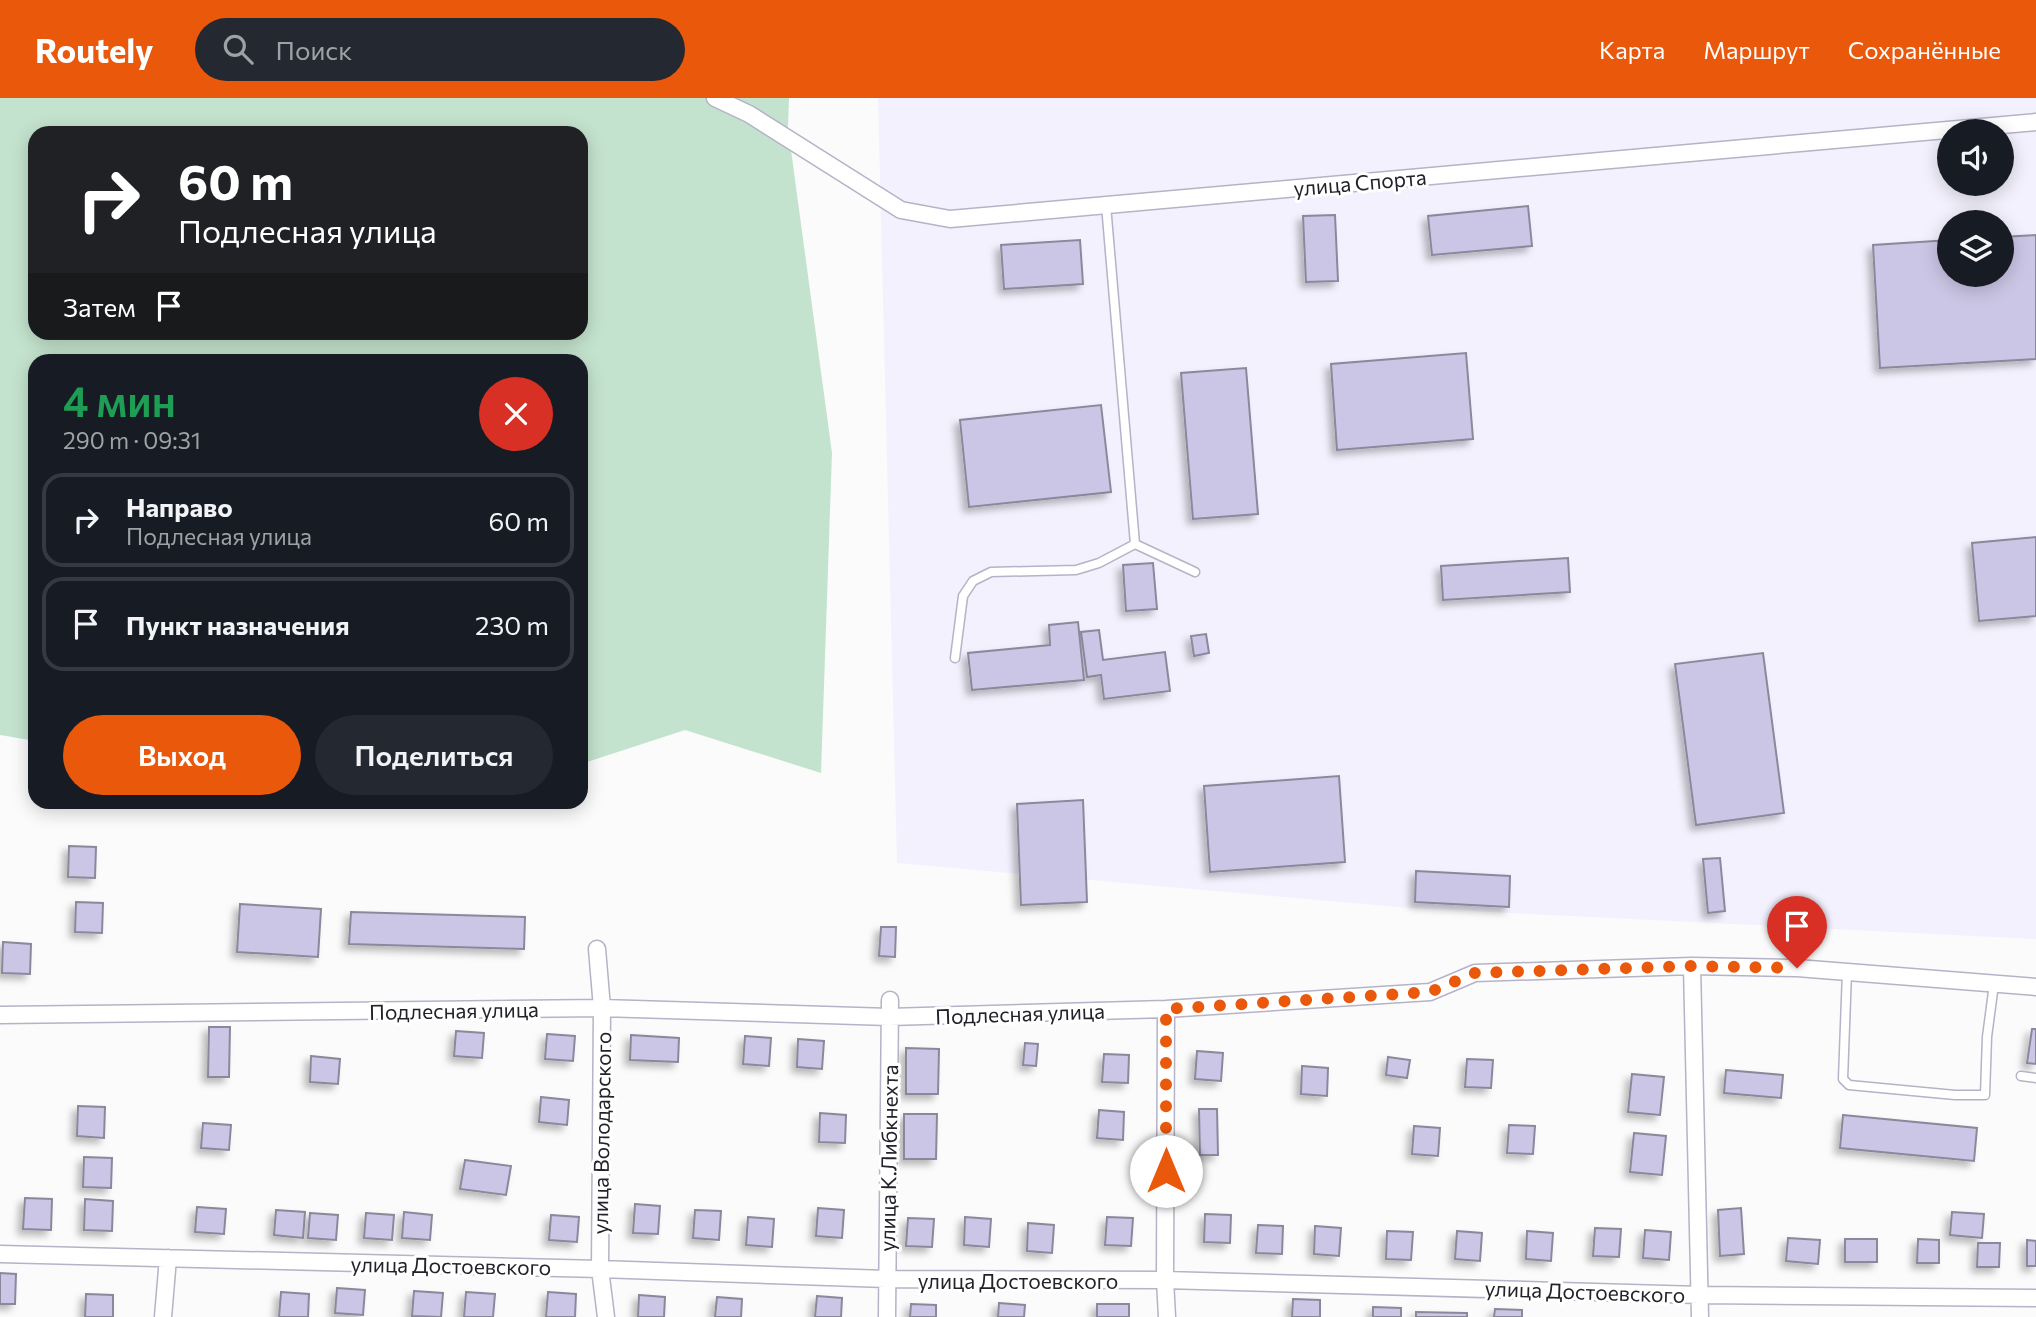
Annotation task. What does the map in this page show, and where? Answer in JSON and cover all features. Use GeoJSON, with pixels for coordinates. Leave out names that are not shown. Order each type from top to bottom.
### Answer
{"type":"FeatureCollection","features":[{"type":"Feature","properties":{"kind":"street","name":"улица Спорта"},"geometry":{"type":"LineString","coordinates":[[715,98],[749,114],[901,211],[950,219],[2036,122]]}},
{"type":"Feature","properties":{"kind":"street","name":"улица Володарского"},"geometry":{"type":"LineString","coordinates":[[597,949],[602,1008],[600,1269],[606,1317]]}},
{"type":"Feature","properties":{"kind":"street","name":"Подлесная улица"},"geometry":{"type":"LineString","coordinates":[[0,1015],[602,1008],[889,1017],[1166,1009],[1430,992],[1475,973],[1692,966],[1797,968],[2036,987]]}},
{"type":"Feature","properties":{"kind":"street"},"geometry":{"type":"LineString","coordinates":[[1692,966],[1700,1317]]}},
{"type":"Feature","properties":{"kind":"street","name":"улица К.Либкнехта"},"geometry":{"type":"LineString","coordinates":[[887,1317],[890,1000]]}},
{"type":"Feature","properties":{"kind":"street"},"geometry":{"type":"LineString","coordinates":[[1166,1009],[1167,1317]]}},
{"type":"Feature","properties":{"kind":"street","name":"улица Достоевского"},"geometry":{"type":"LineString","coordinates":[[0,1254],[886,1279],[1165,1280],[1700,1295],[2036,1298]]}},
{"type":"Feature","properties":{"kind":"street"},"geometry":{"type":"LineString","coordinates":[[163,1317],[168,1258]]}},
{"type":"Feature","properties":{"kind":"lane"},"geometry":{"type":"LineString","coordinates":[[1106,205],[1135,544]]}},
{"type":"Feature","properties":{"kind":"lane"},"geometry":{"type":"LineString","coordinates":[[1135,544],[1195,572]]}},
{"type":"Feature","properties":{"kind":"lane"},"geometry":{"type":"LineString","coordinates":[[955,657],[962,596],[973,581],[991,572],[1076,570],[1099,563],[1135,544]]}},
{"type":"Feature","properties":{"kind":"lane"},"geometry":{"type":"LineString","coordinates":[[1847,972],[1843,1079],[1849,1085],[1955,1096],[1985,1095],[1987,1037],[1994,984]]}},
{"type":"Feature","properties":{"kind":"lane"},"geometry":{"type":"LineString","coordinates":[[2021,1076],[2036,1078]]}},
{"type":"Feature","properties":{"kind":"shaded area"},"geometry":{"type":"Polygon","coordinates":[[[878,98],[2036,98],[2036,939],[1409,908],[897,863],[878,98]]]}},
{"type":"Feature","properties":{"kind":"green space"},"geometry":{"type":"Polygon","coordinates":[[[0,98],[789,98],[788,128],[832,453],[821,773],[685,730],[588,762],[588,354],[28,354],[28,740],[0,735],[0,98]]]}},
{"type":"Feature","properties":{"kind":"building"},"geometry":{"type":"Polygon","coordinates":[[[1528,206],[1532,246],[1432,255],[1428,216],[1528,206]]]}},
{"type":"Feature","properties":{"kind":"building"},"geometry":{"type":"Polygon","coordinates":[[[1335,215],[1338,281],[1306,282],[1303,216],[1335,215]]]}},
{"type":"Feature","properties":{"kind":"building"},"geometry":{"type":"Polygon","coordinates":[[[2036,235],[2036,359],[1880,368],[1873,245],[1937,241],[1937,287],[2014,287],[2014,236],[2036,235]]]}},
{"type":"Feature","properties":{"kind":"building"},"geometry":{"type":"Polygon","coordinates":[[[1080,240],[1083,284],[1004,289],[1001,245],[1080,240]]]}},
{"type":"Feature","properties":{"kind":"building"},"geometry":{"type":"Polygon","coordinates":[[[1466,353],[1473,439],[1337,450],[1331,364],[1466,353]]]}},
{"type":"Feature","properties":{"kind":"building"},"geometry":{"type":"Polygon","coordinates":[[[1246,368],[1258,514],[1193,519],[1181,373],[1246,368]]]}},
{"type":"Feature","properties":{"kind":"building"},"geometry":{"type":"Polygon","coordinates":[[[1101,405],[1111,492],[969,507],[960,420],[1101,405]]]}},
{"type":"Feature","properties":{"kind":"building"},"geometry":{"type":"Polygon","coordinates":[[[2036,537],[2036,616],[1979,621],[1972,543],[2036,537]]]}},
{"type":"Feature","properties":{"kind":"building"},"geometry":{"type":"Polygon","coordinates":[[[1568,558],[1570,592],[1443,600],[1441,566],[1568,558]]]}},
{"type":"Feature","properties":{"kind":"building"},"geometry":{"type":"Polygon","coordinates":[[[1153,563],[1157,609],[1126,611],[1123,565],[1153,563]]]}},
{"type":"Feature","properties":{"kind":"building"},"geometry":{"type":"Polygon","coordinates":[[[1078,622],[1084,680],[972,690],[968,653],[1050,645],[1049,625],[1078,622]]]}},
{"type":"Feature","properties":{"kind":"building"},"geometry":{"type":"Polygon","coordinates":[[[1099,630],[1103,660],[1165,652],[1170,691],[1104,699],[1101,675],[1087,677],[1081,632],[1099,630]]]}},
{"type":"Feature","properties":{"kind":"building"},"geometry":{"type":"Polygon","coordinates":[[[1206,634],[1209,653],[1194,656],[1191,636],[1206,634]]]}},
{"type":"Feature","properties":{"kind":"building"},"geometry":{"type":"Polygon","coordinates":[[[1763,653],[1784,813],[1696,825],[1675,664],[1763,653]]]}},
{"type":"Feature","properties":{"kind":"building"},"geometry":{"type":"Polygon","coordinates":[[[1339,776],[1345,862],[1210,872],[1204,786],[1339,776]]]}},
{"type":"Feature","properties":{"kind":"building"},"geometry":{"type":"Polygon","coordinates":[[[1083,800],[1087,902],[1021,905],[1017,804],[1083,800]]]}},
{"type":"Feature","properties":{"kind":"building"},"geometry":{"type":"Polygon","coordinates":[[[69,846],[96,847],[95,878],[68,877],[69,846]]]}},
{"type":"Feature","properties":{"kind":"building"},"geometry":{"type":"Polygon","coordinates":[[[1720,858],[1725,911],[1708,913],[1703,859],[1720,858]]]}},
{"type":"Feature","properties":{"kind":"building"},"geometry":{"type":"Polygon","coordinates":[[[1416,871],[1510,876],[1509,907],[1415,902],[1416,871]]]}},
{"type":"Feature","properties":{"kind":"building"},"geometry":{"type":"Polygon","coordinates":[[[76,902],[103,903],[102,933],[75,932],[76,902]]]}},
{"type":"Feature","properties":{"kind":"building"},"geometry":{"type":"Polygon","coordinates":[[[240,904],[321,909],[318,957],[237,952],[240,904]]]}},
{"type":"Feature","properties":{"kind":"building"},"geometry":{"type":"Polygon","coordinates":[[[351,912],[525,917],[524,949],[349,944],[351,912]]]}},
{"type":"Feature","properties":{"kind":"building"},"geometry":{"type":"Polygon","coordinates":[[[881,927],[896,927],[895,957],[879,956],[881,927]]]}},
{"type":"Feature","properties":{"kind":"building"},"geometry":{"type":"Polygon","coordinates":[[[3,942],[31,944],[30,974],[2,973],[3,942]]]}},
{"type":"Feature","properties":{"kind":"building"},"geometry":{"type":"Polygon","coordinates":[[[209,1027],[230,1027],[229,1077],[208,1077],[209,1027]]]}},
{"type":"Feature","properties":{"kind":"building"},"geometry":{"type":"Polygon","coordinates":[[[2032,1029],[2036,1029],[2036,1064],[2027,1063],[2032,1029]]]}},
{"type":"Feature","properties":{"kind":"building"},"geometry":{"type":"Polygon","coordinates":[[[456,1031],[484,1033],[482,1058],[454,1056],[456,1031]]]}},
{"type":"Feature","properties":{"kind":"building"},"geometry":{"type":"Polygon","coordinates":[[[547,1034],[575,1036],[573,1061],[545,1059],[547,1034]]]}},
{"type":"Feature","properties":{"kind":"building"},"geometry":{"type":"Polygon","coordinates":[[[631,1035],[679,1038],[678,1062],[630,1060],[631,1035]]]}},
{"type":"Feature","properties":{"kind":"building"},"geometry":{"type":"Polygon","coordinates":[[[745,1036],[771,1038],[769,1066],[743,1064],[745,1036]]]}},
{"type":"Feature","properties":{"kind":"building"},"geometry":{"type":"Polygon","coordinates":[[[798,1039],[824,1041],[822,1069],[797,1067],[798,1039]]]}},
{"type":"Feature","properties":{"kind":"building"},"geometry":{"type":"Polygon","coordinates":[[[1025,1043],[1038,1044],[1036,1066],[1023,1065],[1025,1043]]]}},
{"type":"Feature","properties":{"kind":"building"},"geometry":{"type":"Polygon","coordinates":[[[906,1048],[939,1049],[938,1094],[906,1094],[906,1048]]]}},
{"type":"Feature","properties":{"kind":"building"},"geometry":{"type":"Polygon","coordinates":[[[1197,1051],[1223,1053],[1221,1081],[1195,1079],[1197,1051]]]}},
{"type":"Feature","properties":{"kind":"building"},"geometry":{"type":"Polygon","coordinates":[[[1104,1054],[1129,1055],[1128,1083],[1102,1082],[1104,1054]]]}},
{"type":"Feature","properties":{"kind":"building"},"geometry":{"type":"Polygon","coordinates":[[[311,1056],[340,1059],[338,1084],[310,1082],[311,1056]]]}},
{"type":"Feature","properties":{"kind":"building"},"geometry":{"type":"Polygon","coordinates":[[[1388,1057],[1410,1060],[1407,1078],[1386,1075],[1388,1057]]]}},
{"type":"Feature","properties":{"kind":"building"},"geometry":{"type":"Polygon","coordinates":[[[1467,1059],[1493,1060],[1491,1088],[1465,1087],[1467,1059]]]}},
{"type":"Feature","properties":{"kind":"building"},"geometry":{"type":"Polygon","coordinates":[[[1302,1066],[1328,1068],[1327,1096],[1301,1094],[1302,1066]]]}},
{"type":"Feature","properties":{"kind":"building"},"geometry":{"type":"Polygon","coordinates":[[[1726,1070],[1783,1075],[1781,1098],[1724,1093],[1726,1070]]]}},
{"type":"Feature","properties":{"kind":"building"},"geometry":{"type":"Polygon","coordinates":[[[1632,1074],[1664,1077],[1660,1115],[1628,1112],[1632,1074]]]}},
{"type":"Feature","properties":{"kind":"building"},"geometry":{"type":"Polygon","coordinates":[[[541,1097],[569,1100],[567,1125],[539,1122],[541,1097]]]}},
{"type":"Feature","properties":{"kind":"building"},"geometry":{"type":"Polygon","coordinates":[[[78,1106],[105,1107],[104,1138],[77,1136],[78,1106]]]}},
{"type":"Feature","properties":{"kind":"building"},"geometry":{"type":"Polygon","coordinates":[[[1199,1109],[1217,1109],[1218,1155],[1200,1155],[1199,1109]]]}},
{"type":"Feature","properties":{"kind":"building"},"geometry":{"type":"Polygon","coordinates":[[[1099,1110],[1124,1112],[1123,1140],[1097,1138],[1099,1110]]]}},
{"type":"Feature","properties":{"kind":"building"},"geometry":{"type":"Polygon","coordinates":[[[820,1113],[846,1115],[845,1143],[819,1142],[820,1113]]]}},
{"type":"Feature","properties":{"kind":"building"},"geometry":{"type":"Polygon","coordinates":[[[904,1114],[937,1114],[936,1159],[904,1159],[904,1114]]]}},
{"type":"Feature","properties":{"kind":"building"},"geometry":{"type":"Polygon","coordinates":[[[1843,1115],[1977,1128],[1974,1161],[1840,1148],[1843,1115]]]}},
{"type":"Feature","properties":{"kind":"building"},"geometry":{"type":"Polygon","coordinates":[[[203,1123],[231,1125],[229,1150],[201,1148],[203,1123]]]}},
{"type":"Feature","properties":{"kind":"building"},"geometry":{"type":"Polygon","coordinates":[[[1509,1125],[1535,1126],[1533,1154],[1507,1153],[1509,1125]]]}},
{"type":"Feature","properties":{"kind":"building"},"geometry":{"type":"Polygon","coordinates":[[[1414,1126],[1440,1128],[1438,1156],[1412,1154],[1414,1126]]]}},
{"type":"Feature","properties":{"kind":"building"},"geometry":{"type":"Polygon","coordinates":[[[1634,1133],[1666,1136],[1662,1175],[1630,1172],[1634,1133]]]}},
{"type":"Feature","properties":{"kind":"building"},"geometry":{"type":"Polygon","coordinates":[[[84,1157],[112,1158],[111,1188],[83,1187],[84,1157]]]}},
{"type":"Feature","properties":{"kind":"building"},"geometry":{"type":"Polygon","coordinates":[[[465,1160],[511,1166],[506,1195],[460,1189],[465,1160]]]}},
{"type":"Feature","properties":{"kind":"building"},"geometry":{"type":"Polygon","coordinates":[[[25,1198],[52,1199],[51,1230],[23,1229],[25,1198]]]}},
{"type":"Feature","properties":{"kind":"building"},"geometry":{"type":"Polygon","coordinates":[[[85,1199],[113,1201],[112,1231],[84,1230],[85,1199]]]}},
{"type":"Feature","properties":{"kind":"building"},"geometry":{"type":"Polygon","coordinates":[[[635,1204],[660,1206],[658,1234],[633,1233],[635,1204]]]}},
{"type":"Feature","properties":{"kind":"building"},"geometry":{"type":"Polygon","coordinates":[[[197,1207],[226,1209],[224,1234],[195,1232],[197,1207]]]}},
{"type":"Feature","properties":{"kind":"building"},"geometry":{"type":"Polygon","coordinates":[[[818,1208],[844,1210],[842,1238],[816,1236],[818,1208]]]}},
{"type":"Feature","properties":{"kind":"building"},"geometry":{"type":"Polygon","coordinates":[[[1741,1208],[1744,1254],[1720,1256],[1718,1210],[1741,1208]]]}},
{"type":"Feature","properties":{"kind":"building"},"geometry":{"type":"Polygon","coordinates":[[[276,1210],[305,1212],[303,1238],[274,1235],[276,1210]]]}},
{"type":"Feature","properties":{"kind":"building"},"geometry":{"type":"Polygon","coordinates":[[[695,1210],[721,1211],[719,1240],[693,1238],[695,1210]]]}},
{"type":"Feature","properties":{"kind":"building"},"geometry":{"type":"Polygon","coordinates":[[[404,1212],[432,1215],[430,1240],[402,1238],[404,1212]]]}},
{"type":"Feature","properties":{"kind":"building"},"geometry":{"type":"Polygon","coordinates":[[[1952,1212],[1984,1214],[1982,1238],[1950,1235],[1952,1212]]]}},
{"type":"Feature","properties":{"kind":"building"},"geometry":{"type":"Polygon","coordinates":[[[310,1213],[338,1215],[336,1240],[308,1238],[310,1213]]]}},
{"type":"Feature","properties":{"kind":"building"},"geometry":{"type":"Polygon","coordinates":[[[366,1213],[394,1215],[392,1240],[364,1238],[366,1213]]]}},
{"type":"Feature","properties":{"kind":"building"},"geometry":{"type":"Polygon","coordinates":[[[1205,1214],[1231,1215],[1230,1243],[1204,1242],[1205,1214]]]}},
{"type":"Feature","properties":{"kind":"building"},"geometry":{"type":"Polygon","coordinates":[[[551,1215],[579,1217],[577,1242],[549,1240],[551,1215]]]}},
{"type":"Feature","properties":{"kind":"building"},"geometry":{"type":"Polygon","coordinates":[[[748,1217],[774,1219],[772,1247],[746,1245],[748,1217]]]}},
{"type":"Feature","properties":{"kind":"building"},"geometry":{"type":"Polygon","coordinates":[[[965,1217],[991,1219],[989,1247],[964,1245],[965,1217]]]}},
{"type":"Feature","properties":{"kind":"building"},"geometry":{"type":"Polygon","coordinates":[[[1107,1217],[1133,1218],[1131,1246],[1105,1245],[1107,1217]]]}},
{"type":"Feature","properties":{"kind":"building"},"geometry":{"type":"Polygon","coordinates":[[[908,1218],[934,1219],[932,1247],[906,1246],[908,1218]]]}},
{"type":"Feature","properties":{"kind":"building"},"geometry":{"type":"Polygon","coordinates":[[[1028,1223],[1054,1225],[1052,1253],[1027,1251],[1028,1223]]]}},
{"type":"Feature","properties":{"kind":"building"},"geometry":{"type":"Polygon","coordinates":[[[1258,1225],[1283,1226],[1282,1254],[1256,1253],[1258,1225]]]}},
{"type":"Feature","properties":{"kind":"building"},"geometry":{"type":"Polygon","coordinates":[[[1315,1226],[1341,1228],[1339,1256],[1314,1254],[1315,1226]]]}},
{"type":"Feature","properties":{"kind":"building"},"geometry":{"type":"Polygon","coordinates":[[[1595,1228],[1621,1229],[1619,1257],[1593,1256],[1595,1228]]]}},
{"type":"Feature","properties":{"kind":"building"},"geometry":{"type":"Polygon","coordinates":[[[1645,1230],[1671,1232],[1669,1260],[1643,1258],[1645,1230]]]}},
{"type":"Feature","properties":{"kind":"building"},"geometry":{"type":"Polygon","coordinates":[[[1387,1231],[1413,1232],[1411,1260],[1386,1259],[1387,1231]]]}},
{"type":"Feature","properties":{"kind":"building"},"geometry":{"type":"Polygon","coordinates":[[[1457,1231],[1482,1233],[1480,1261],[1455,1259],[1457,1231]]]}},
{"type":"Feature","properties":{"kind":"building"},"geometry":{"type":"Polygon","coordinates":[[[1527,1231],[1553,1233],[1551,1261],[1526,1259],[1527,1231]]]}},
{"type":"Feature","properties":{"kind":"building"},"geometry":{"type":"Polygon","coordinates":[[[1788,1238],[1820,1240],[1818,1264],[1786,1261],[1788,1238]]]}},
{"type":"Feature","properties":{"kind":"building"},"geometry":{"type":"Polygon","coordinates":[[[1845,1239],[1877,1239],[1877,1262],[1845,1262],[1845,1239]]]}},
{"type":"Feature","properties":{"kind":"building"},"geometry":{"type":"Polygon","coordinates":[[[1918,1239],[1939,1240],[1939,1263],[1917,1263],[1918,1239]]]}},
{"type":"Feature","properties":{"kind":"building"},"geometry":{"type":"Polygon","coordinates":[[[2027,1240],[2036,1241],[2036,1266],[2027,1266],[2027,1240]]]}},
{"type":"Feature","properties":{"kind":"building"},"geometry":{"type":"Polygon","coordinates":[[[1978,1243],[2000,1243],[1999,1267],[1977,1267],[1978,1243]]]}},
{"type":"Feature","properties":{"kind":"building"},"geometry":{"type":"Polygon","coordinates":[[[0,1273],[16,1274],[15,1304],[0,1304],[0,1273]]]}},
{"type":"Feature","properties":{"kind":"building"},"geometry":{"type":"Polygon","coordinates":[[[337,1288],[365,1290],[363,1315],[335,1313],[337,1288]]]}},
{"type":"Feature","properties":{"kind":"building"},"geometry":{"type":"Polygon","coordinates":[[[414,1291],[443,1293],[441,1317],[412,1316],[414,1291]]]}},
{"type":"Feature","properties":{"kind":"building"},"geometry":{"type":"Polygon","coordinates":[[[281,1292],[309,1294],[308,1317],[279,1317],[281,1292]]]}},
{"type":"Feature","properties":{"kind":"building"},"geometry":{"type":"Polygon","coordinates":[[[466,1292],[495,1294],[493,1317],[464,1317],[466,1292]]]}},
{"type":"Feature","properties":{"kind":"building"},"geometry":{"type":"Polygon","coordinates":[[[548,1292],[576,1294],[575,1317],[546,1317],[548,1292]]]}},
{"type":"Feature","properties":{"kind":"building"},"geometry":{"type":"Polygon","coordinates":[[[86,1294],[113,1295],[113,1317],[85,1317],[86,1294]]]}},
{"type":"Feature","properties":{"kind":"building"},"geometry":{"type":"Polygon","coordinates":[[[639,1295],[665,1297],[664,1317],[638,1317],[639,1295]]]}},
{"type":"Feature","properties":{"kind":"building"},"geometry":{"type":"Polygon","coordinates":[[[817,1296],[842,1298],[841,1317],[815,1317],[817,1296]]]}},
{"type":"Feature","properties":{"kind":"building"},"geometry":{"type":"Polygon","coordinates":[[[717,1297],[742,1299],[741,1317],[715,1317],[717,1297]]]}},
{"type":"Feature","properties":{"kind":"building"},"geometry":{"type":"Polygon","coordinates":[[[1293,1299],[1320,1300],[1320,1317],[1292,1317],[1293,1299]]]}},
{"type":"Feature","properties":{"kind":"building"},"geometry":{"type":"Polygon","coordinates":[[[999,1303],[1025,1305],[1024,1317],[998,1317],[999,1303]]]}},
{"type":"Feature","properties":{"kind":"building"},"geometry":{"type":"Polygon","coordinates":[[[911,1304],[936,1305],[936,1317],[910,1317],[911,1304]]]}},
{"type":"Feature","properties":{"kind":"building"},"geometry":{"type":"Polygon","coordinates":[[[1097,1304],[1129,1304],[1129,1317],[1097,1317],[1097,1304]]]}},
{"type":"Feature","properties":{"kind":"building"},"geometry":{"type":"Polygon","coordinates":[[[1373,1307],[1401,1308],[1401,1317],[1373,1317],[1373,1307]]]}},
{"type":"Feature","properties":{"kind":"building"},"geometry":{"type":"Polygon","coordinates":[[[1495,1309],[1522,1310],[1522,1317],[1494,1317],[1495,1309]]]}},
{"type":"Feature","properties":{"kind":"building"},"geometry":{"type":"Polygon","coordinates":[[[1416,1312],[1467,1313],[1467,1317],[1416,1317],[1416,1312]]]}},
{"type":"Feature","properties":{"kind":"route"},"geometry":{"type":"LineString","coordinates":[[1166,1171],[1166,1009],[1430,992],[1475,973],[1692,966],[1797,968]]}}]}
